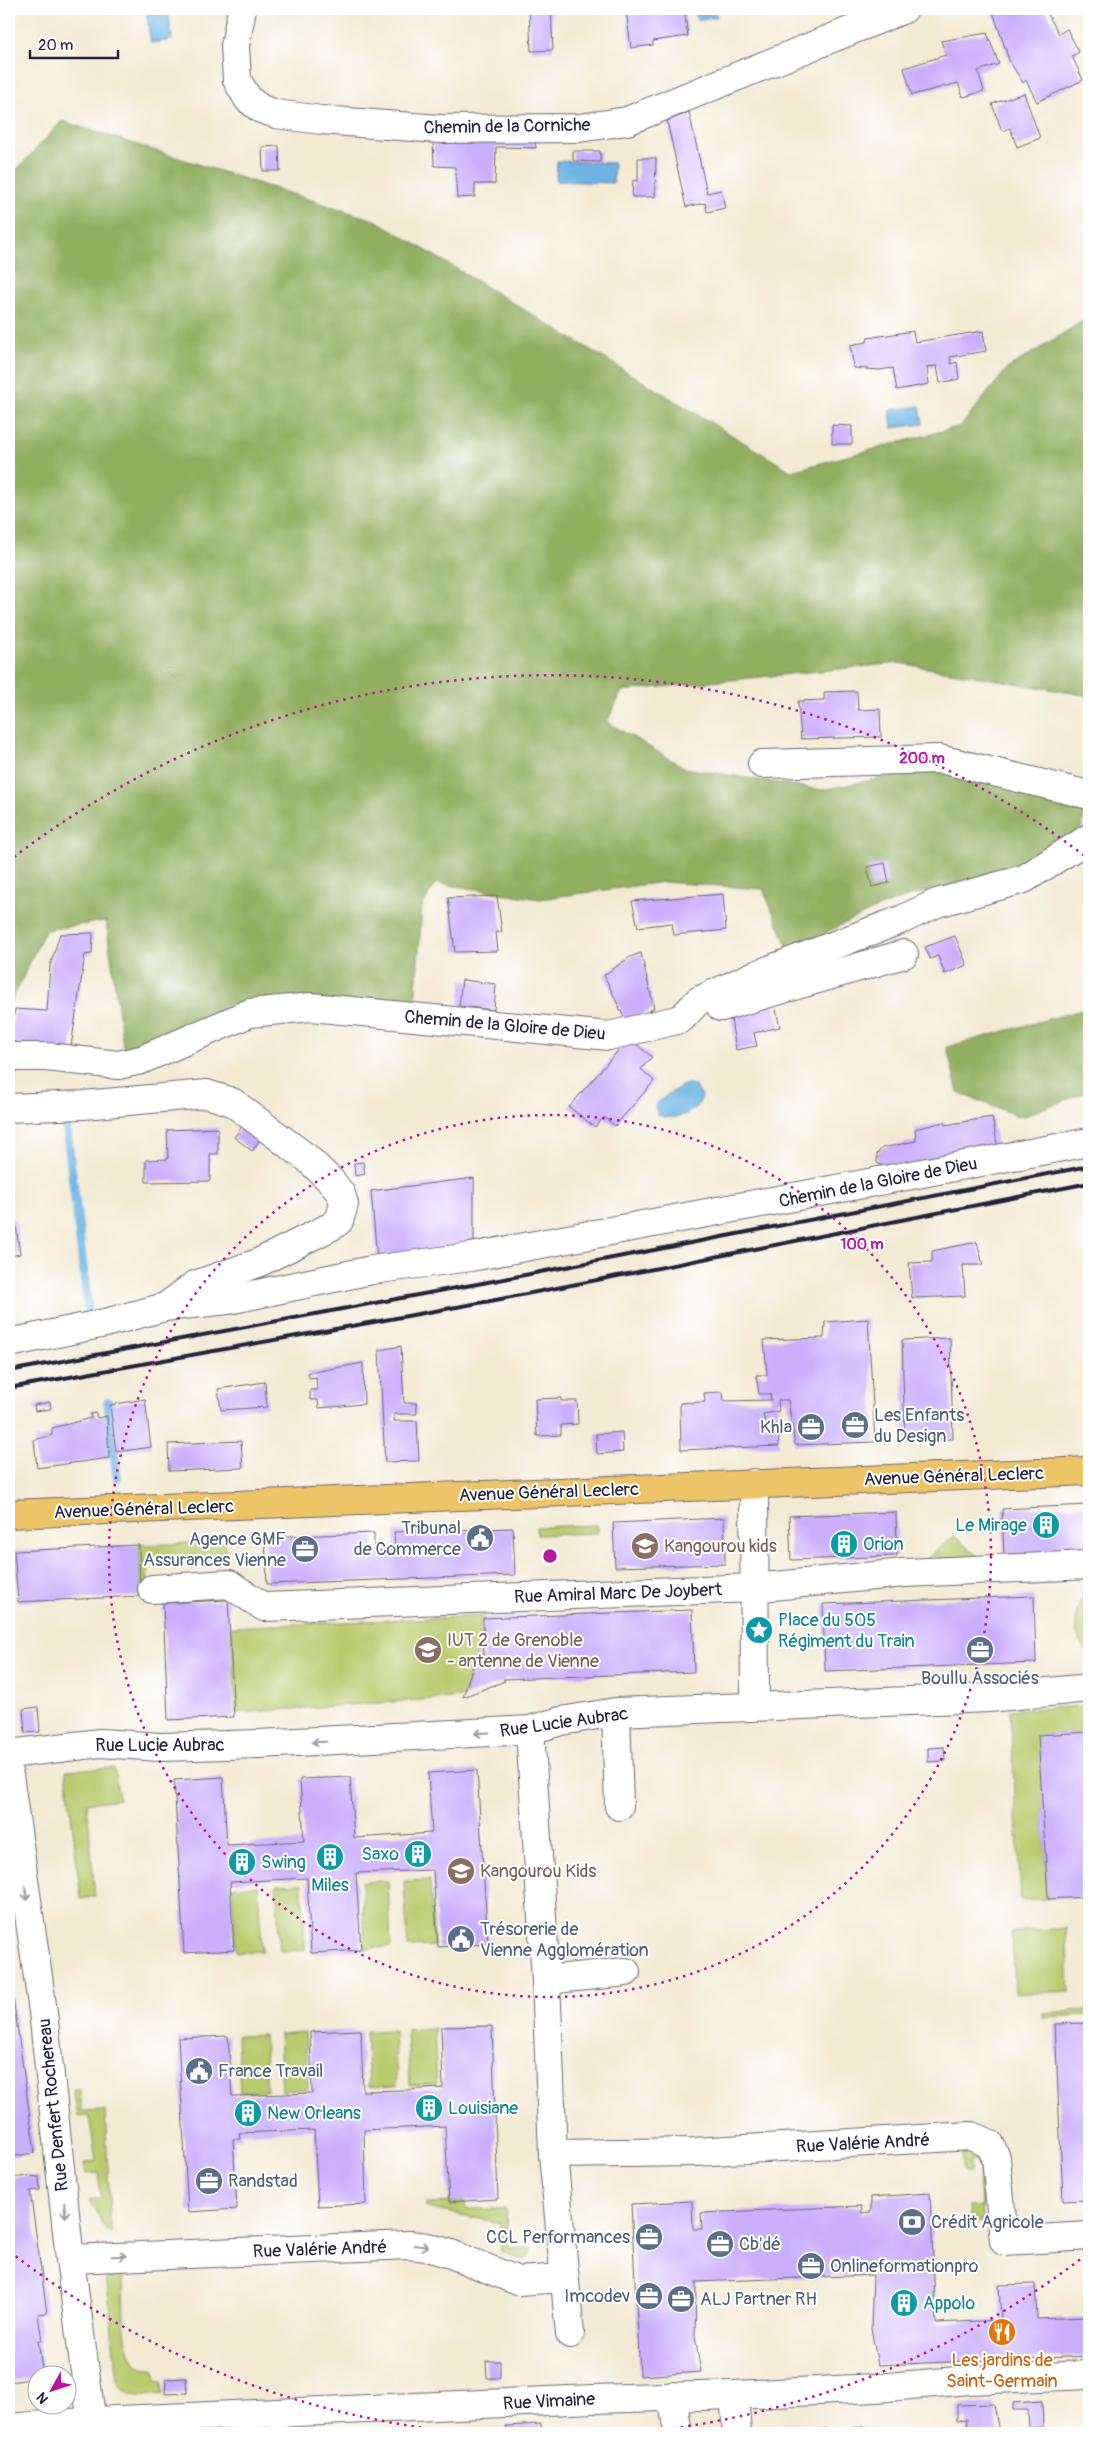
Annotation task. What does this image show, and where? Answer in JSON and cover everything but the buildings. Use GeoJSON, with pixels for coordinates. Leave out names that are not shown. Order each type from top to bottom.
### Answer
{"type":"FeatureCollection","features":[{"type":"Feature","properties":{"kind":"main road","name":"Avenue Général Leclerc"},"geometry":{"type":"LineString","coordinates":[[9,1514],[754,1483],[1089,1472]]}},
{"type":"Feature","properties":{"kind":"street","name":"Chemin de la Corniche"},"geometry":{"type":"LineString","coordinates":[[242,9],[235,46],[237,80],[248,99],[261,109],[276,114],[322,120],[439,129],[580,128],[627,121],[904,9]]}},
{"type":"Feature","properties":{"kind":"street"},"geometry":{"type":"LineString","coordinates":[[762,764],[940,759],[1089,795]]}},
{"type":"Feature","properties":{"kind":"street"},"geometry":{"type":"LineString","coordinates":[[681,1019],[698,1001],[753,976],[903,919],[937,903],[1024,879],[1089,838]]}},
{"type":"Feature","properties":{"kind":"street","name":"Chemin de la Gloire de Dieu"},"geometry":{"type":"LineString","coordinates":[[9,1057],[47,1056],[118,1065],[141,1060],[250,1013],[311,1006],[609,1036],[681,1019],[904,954]]}},
{"type":"Feature","properties":{"kind":"street","name":"Chemin de la Gloire de Dieu"},"geometry":{"type":"LineString","coordinates":[[9,1108],[82,1105],[207,1094],[232,1102],[247,1113],[306,1158],[341,1194],[344,1212],[339,1221],[332,1226],[258,1263],[195,1285],[165,1307]]}},
{"type":"Feature","properties":{"kind":"street","name":"Chemin de la Gloire de Dieu"},"geometry":{"type":"LineString","coordinates":[[9,1343],[105,1323],[165,1307],[228,1300],[372,1270],[480,1256],[1089,1142]]}},
{"type":"Feature","properties":{"kind":"street"},"geometry":{"type":"LineString","coordinates":[[754,1483],[755,1706]]}},
{"type":"Feature","properties":{"kind":"street","name":"Rue Amiral Marc De Joybert"},"geometry":{"type":"LineString","coordinates":[[152,1588],[229,1584],[264,1607],[754,1588],[904,1574],[1089,1565]]}},
{"type":"Feature","properties":{"kind":"street","name":"Rue Lucie Aubrac"},"geometry":{"type":"LineString","coordinates":[[9,1754],[55,1741],[100,1743],[127,1737],[161,1747],[248,1745],[530,1730],[560,1721],[616,1712],[989,1698],[1089,1688]]}},
{"type":"Feature","properties":{"kind":"street"},"geometry":{"type":"LineString","coordinates":[[616,1712],[619,1806]]}},
{"type":"Feature","properties":{"kind":"street"},"geometry":{"type":"LineString","coordinates":[[530,1730],[546,1980],[553,2154],[570,2334]]}},
{"type":"Feature","properties":{"kind":"street","name":"Rue Denfert Rochereau"},"geometry":{"type":"LineString","coordinates":[[9,1775],[43,2012],[70,2259],[90,2409],[98,2427]]}},
{"type":"Feature","properties":{"kind":"street"},"geometry":{"type":"LineString","coordinates":[[546,1980],[626,1972]]}},
{"type":"Feature","properties":{"kind":"street","name":"Rue Valérie André"},"geometry":{"type":"LineString","coordinates":[[553,2154],[694,2152],[971,2136],[990,2144],[996,2158],[1004,2241],[1088,2238]]}},
{"type":"Feature","properties":{"kind":"street","name":"Rue Valérie André"},"geometry":{"type":"LineString","coordinates":[[70,2259],[409,2245],[426,2246],[451,2254],[518,2281],[564,2278]]}},
{"type":"Feature","properties":{"kind":"street","name":"Rue Vimaine"},"geometry":{"type":"LineString","coordinates":[[9,2428],[376,2422],[672,2396],[876,2388],[969,2380],[1089,2375]]}},
{"type":"Feature","properties":{"kind":"street"},"geometry":{"type":"LineString","coordinates":[[734,2395],[737,2433]]}},
{"type":"Feature","properties":{"kind":"street"},"geometry":{"type":"LineString","coordinates":[[672,2396],[678,2433]]}},
{"type":"Feature","properties":{"kind":"green space"},"geometry":{"type":"Polygon","coordinates":[[[62,121],[377,221],[791,471],[961,426],[1007,369],[1089,317],[1089,696],[899,663],[622,691],[607,722],[685,768],[822,790],[912,772],[959,771],[1084,810],[1081,839],[1009,869],[977,880],[912,895],[875,909],[789,950],[763,889],[663,882],[540,899],[436,883],[422,907],[415,1004],[226,1010],[124,1052],[106,921],[45,930],[9,1007],[9,178],[62,121]]]}},
{"type":"Feature","properties":{"kind":"green space"},"geometry":{"type":"Polygon","coordinates":[[[1089,1008],[1089,1091],[1021,1117],[958,1093],[947,1047],[1089,1008]]]}},
{"type":"Feature","properties":{"kind":"green space"},"geometry":{"type":"Polygon","coordinates":[[[597,1525],[597,1533],[537,1535],[536,1527],[597,1525]]]}},
{"type":"Feature","properties":{"kind":"green space"},"geometry":{"type":"Polygon","coordinates":[[[954,1536],[987,1564],[921,1564],[954,1536]]]}},
{"type":"Feature","properties":{"kind":"green space"},"geometry":{"type":"Polygon","coordinates":[[[225,1542],[226,1557],[147,1561],[148,1583],[140,1596],[139,1545],[225,1542]]]}},
{"type":"Feature","properties":{"kind":"green space"},"geometry":{"type":"Polygon","coordinates":[[[1089,1585],[1089,1654],[1078,1638],[1076,1620],[1080,1602],[1089,1585]]]}},
{"type":"Feature","properties":{"kind":"green space"},"geometry":{"type":"Polygon","coordinates":[[[482,1616],[477,1652],[463,1697],[236,1713],[231,1627],[482,1616]]]}},
{"type":"Feature","properties":{"kind":"green space"},"geometry":{"type":"Polygon","coordinates":[[[1089,1706],[1089,1732],[1039,1735],[1048,1899],[1021,1900],[1010,1710],[1089,1706]]]}},
{"type":"Feature","properties":{"kind":"green space"},"geometry":{"type":"Polygon","coordinates":[[[114,1768],[119,1799],[87,1803],[95,1896],[81,1899],[66,1770],[114,1768]]]}},
{"type":"Feature","properties":{"kind":"green space"},"geometry":{"type":"Polygon","coordinates":[[[430,1880],[434,1946],[408,1947],[404,1881],[430,1880]]]}},
{"type":"Feature","properties":{"kind":"green space"},"geometry":{"type":"Polygon","coordinates":[[[388,1881],[391,1947],[365,1948],[362,1882],[388,1881]]]}},
{"type":"Feature","properties":{"kind":"green space"},"geometry":{"type":"Polygon","coordinates":[[[302,1884],[305,1950],[280,1951],[276,1885],[302,1884]]]}},
{"type":"Feature","properties":{"kind":"green space"},"geometry":{"type":"Polygon","coordinates":[[[258,1886],[262,1951],[236,1953],[232,1887],[258,1886]]]}},
{"type":"Feature","properties":{"kind":"green space"},"geometry":{"type":"Polygon","coordinates":[[[1066,1928],[1069,1991],[1015,1994],[1012,1932],[1066,1928]]]}},
{"type":"Feature","properties":{"kind":"green space"},"geometry":{"type":"Polygon","coordinates":[[[1089,2010],[1089,2015],[1043,2017],[1043,2013],[1089,2010]]]}},
{"type":"Feature","properties":{"kind":"green space"},"geometry":{"type":"Polygon","coordinates":[[[434,2028],[437,2084],[410,2085],[407,2030],[434,2028]]]}},
{"type":"Feature","properties":{"kind":"green space"},"geometry":{"type":"Polygon","coordinates":[[[394,2030],[397,2086],[369,2087],[366,2031],[394,2030]]]}},
{"type":"Feature","properties":{"kind":"green space"},"geometry":{"type":"Polygon","coordinates":[[[305,2032],[308,2089],[282,2091],[279,2034],[305,2032]]]}},
{"type":"Feature","properties":{"kind":"green space"},"geometry":{"type":"Polygon","coordinates":[[[264,2035],[267,2091],[240,2093],[237,2036],[264,2035]]]}},
{"type":"Feature","properties":{"kind":"green space"},"geometry":{"type":"Polygon","coordinates":[[[73,2090],[80,2090],[82,2111],[105,2110],[111,2233],[104,2226],[96,2210],[90,2204],[89,2200],[101,2198],[98,2173],[86,2174],[84,2163],[96,2161],[89,2115],[78,2116],[73,2090]]]}},
{"type":"Feature","properties":{"kind":"green space"},"geometry":{"type":"Polygon","coordinates":[[[972,2150],[980,2158],[983,2222],[970,2224],[969,2207],[981,2206],[978,2161],[970,2160],[969,2172],[963,2172],[962,2151],[972,2150]]]}},
{"type":"Feature","properties":{"kind":"green space"},"geometry":{"type":"Polygon","coordinates":[[[465,2202],[466,2209],[506,2209],[508,2248],[530,2248],[530,2255],[526,2259],[519,2259],[501,2251],[500,2223],[426,2208],[426,2203],[465,2202]]]}},
{"type":"Feature","properties":{"kind":"green space"},"geometry":{"type":"Polygon","coordinates":[[[123,2271],[124,2320],[131,2356],[138,2365],[154,2368],[156,2381],[162,2382],[163,2394],[132,2395],[117,2382],[106,2272],[123,2271]]]}},
{"type":"Feature","properties":{"kind":"water"},"geometry":{"type":"Polygon","coordinates":[[[168,9],[172,40],[151,43],[146,11],[168,9]]]}},
{"type":"Feature","properties":{"kind":"water"},"geometry":{"type":"Polygon","coordinates":[[[694,9],[715,9],[717,17],[697,21],[694,9]]]}},
{"type":"Feature","properties":{"kind":"water"},"geometry":{"type":"Polygon","coordinates":[[[557,161],[614,163],[613,183],[556,181],[557,161]]]}},
{"type":"Feature","properties":{"kind":"water"},"geometry":{"type":"Polygon","coordinates":[[[920,406],[923,424],[892,428],[890,410],[920,406]]]}},
{"type":"Feature","properties":{"kind":"water"},"geometry":{"type":"Polygon","coordinates":[[[687,1084],[694,1085],[702,1096],[696,1107],[677,1117],[658,1115],[655,1106],[670,1093],[687,1084]]]}},
{"type":"Feature","properties":{"kind":"waterway"},"geometry":{"type":"LineString","coordinates":[[65,1115],[89,1316]]}},
{"type":"Feature","properties":{"kind":"waterway"},"geometry":{"type":"LineString","coordinates":[[108,1402],[117,1478]]}},
{"type":"Feature","properties":{"kind":"railway"},"geometry":{"type":"LineString","coordinates":[[9,1371],[504,1279],[1089,1166]]}},
{"type":"Feature","properties":{"kind":"railway"},"geometry":{"type":"LineString","coordinates":[[9,1388],[501,1299],[1089,1183]]}},
{"type":"Feature","properties":{"kind":"place","name":"Les Enfants du Design"},"geometry":{"type":"Point","coordinates":[855,1425]}},
{"type":"Feature","properties":{"kind":"place","name":"Khla"},"geometry":{"type":"Point","coordinates":[811,1427]}},
{"type":"Feature","properties":{"kind":"place","name":"Le Mirage"},"geometry":{"type":"Point","coordinates":[1046,1525]}},
{"type":"Feature","properties":{"kind":"place","name":"Tribunal de Commerce"},"geometry":{"type":"Point","coordinates":[480,1538]}},
{"type":"Feature","properties":{"kind":"place","name":"Orion"},"geometry":{"type":"Point","coordinates":[844,1544]}},
{"type":"Feature","properties":{"kind":"place","name":"Kangourou kids"},"geometry":{"type":"Point","coordinates":[645,1546]}},
{"type":"Feature","properties":{"kind":"place","name":"Agence GMF Assurances Vienne"},"geometry":{"type":"Point","coordinates":[305,1549]}},
{"type":"Feature","properties":{"kind":"place","name":"Place du 505 Régiment du Train"},"geometry":{"type":"Point","coordinates":[759,1630]}},
{"type":"Feature","properties":{"kind":"place","name":"IUT 2 de Grenoble - antenne de Vienne"},"geometry":{"type":"Point","coordinates":[428,1650]}},
{"type":"Feature","properties":{"kind":"place","name":"Boullu Associés"},"geometry":{"type":"Point","coordinates":[980,1650]}},
{"type":"Feature","properties":{"kind":"place","name":"Saxo"},"geometry":{"type":"Point","coordinates":[418,1854]}},
{"type":"Feature","properties":{"kind":"place","name":"Miles"},"geometry":{"type":"Point","coordinates":[330,1857]}},
{"type":"Feature","properties":{"kind":"place","name":"Swing"},"geometry":{"type":"Point","coordinates":[242,1862]}},
{"type":"Feature","properties":{"kind":"place","name":"Kangourou Kids"},"geometry":{"type":"Point","coordinates":[461,1871]}},
{"type":"Feature","properties":{"kind":"place","name":"Trésorerie de Vienne Agglomération"},"geometry":{"type":"Point","coordinates":[461,1939]}},
{"type":"Feature","properties":{"kind":"place","name":"France Travail"},"geometry":{"type":"Point","coordinates":[199,2071]}},
{"type":"Feature","properties":{"kind":"place","name":"Louisiane"},"geometry":{"type":"Point","coordinates":[429,2108]}},
{"type":"Feature","properties":{"kind":"place","name":"New Orleans"},"geometry":{"type":"Point","coordinates":[248,2113]}},
{"type":"Feature","properties":{"kind":"place","name":"Randstad"},"geometry":{"type":"Point","coordinates":[209,2181]}},
{"type":"Feature","properties":{"kind":"place","name":"Crédit Agricole"},"geometry":{"type":"Point","coordinates":[912,2222]}},
{"type":"Feature","properties":{"kind":"place","name":"CCL Performances"},"geometry":{"type":"Point","coordinates":[649,2237]}},
{"type":"Feature","properties":{"kind":"place","name":"Cb'dé"},"geometry":{"type":"Point","coordinates":[720,2244]}},
{"type":"Feature","properties":{"kind":"place","name":"Onlineformationpro"},"geometry":{"type":"Point","coordinates":[811,2266]}},
{"type":"Feature","properties":{"kind":"place","name":"Imcodev"},"geometry":{"type":"Point","coordinates":[649,2296]}},
{"type":"Feature","properties":{"kind":"place","name":"ALJ Partner RH"},"geometry":{"type":"Point","coordinates":[681,2299]}},
{"type":"Feature","properties":{"kind":"place","name":"Appolo"},"geometry":{"type":"Point","coordinates":[904,2303]}},
{"type":"Feature","properties":{"kind":"place","name":"Les jardins de Saint-Germain"},"geometry":{"type":"Point","coordinates":[1002,2332]}}]}
